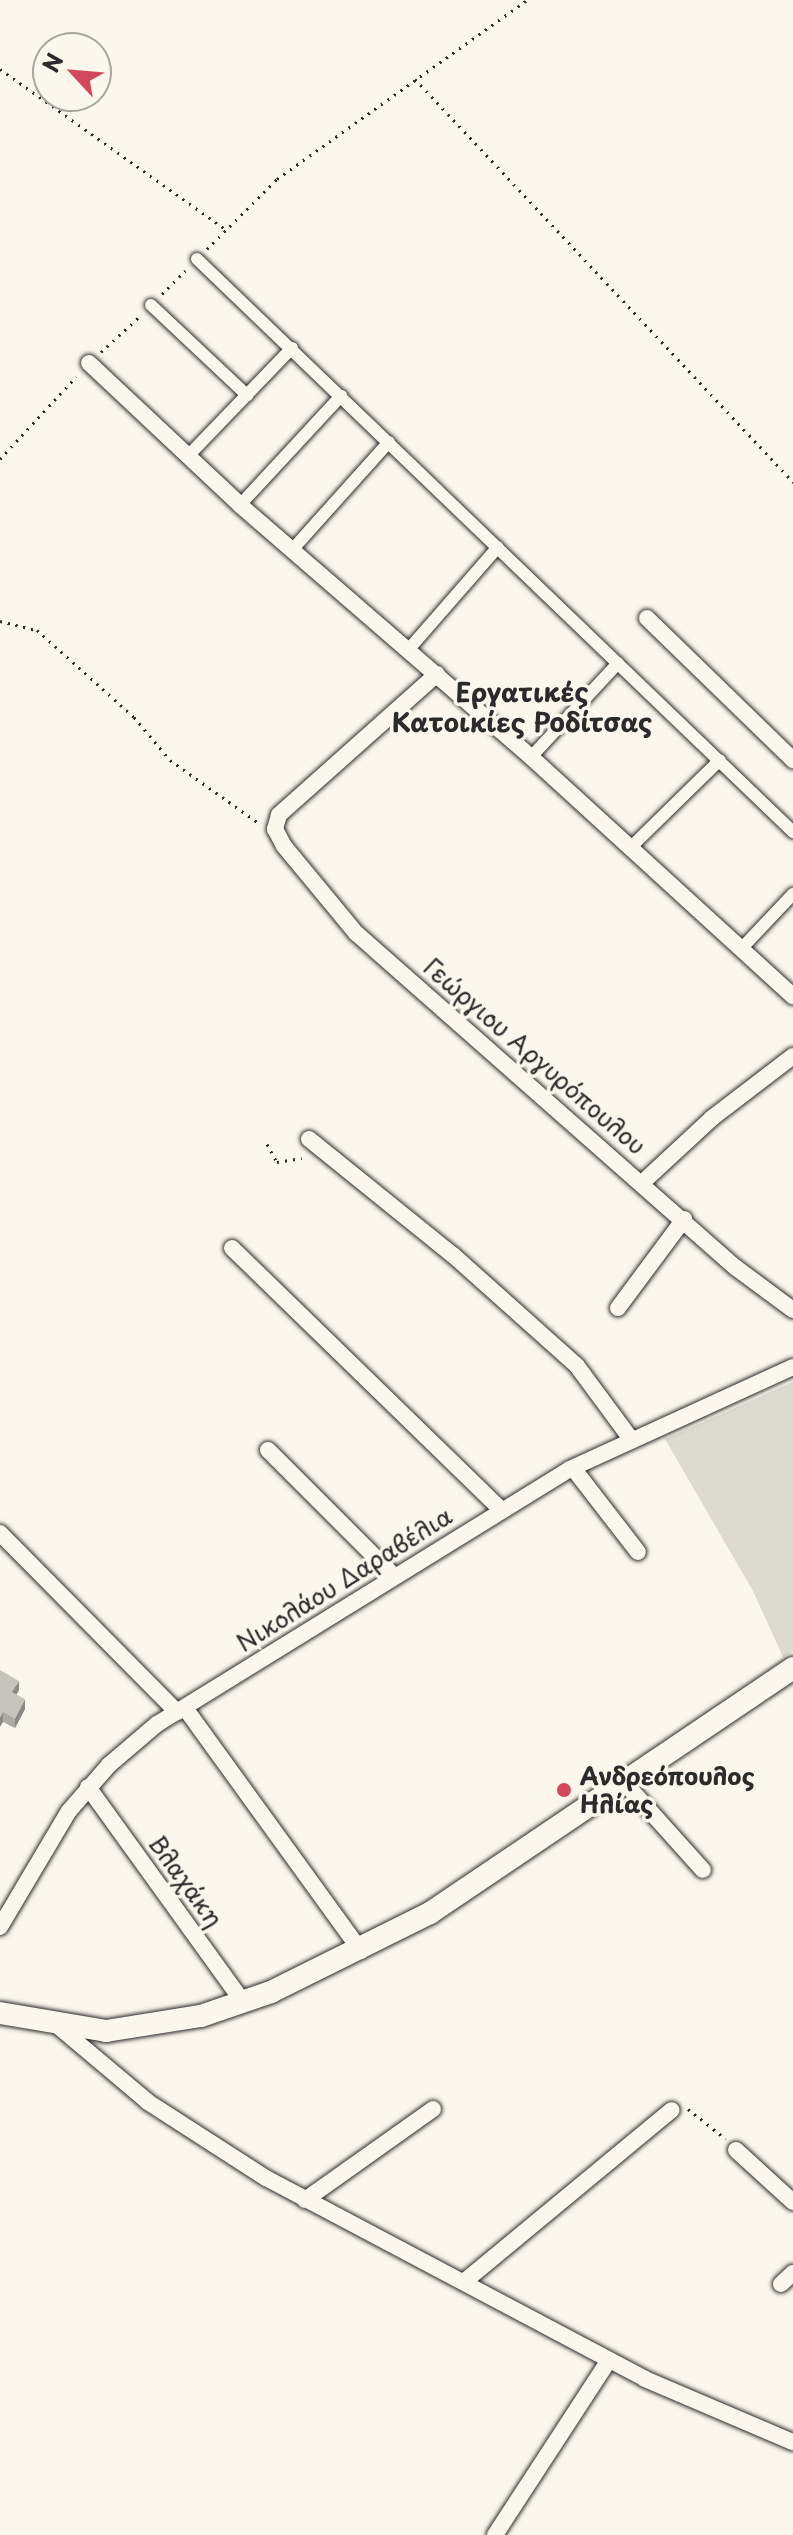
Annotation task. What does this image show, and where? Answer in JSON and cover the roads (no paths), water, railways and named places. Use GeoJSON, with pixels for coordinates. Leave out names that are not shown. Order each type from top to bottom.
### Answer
{"type":"FeatureCollection","features":[{"type":"Feature","properties":{"kind":"street"},"geometry":{"type":"LineString","coordinates":[[197,259],[793,832]]}},
{"type":"Feature","properties":{"kind":"street"},"geometry":{"type":"LineString","coordinates":[[151,305],[247,395]]}},
{"type":"Feature","properties":{"kind":"street"},"geometry":{"type":"LineString","coordinates":[[188,456],[292,348]]}},
{"type":"Feature","properties":{"kind":"street"},"geometry":{"type":"LineString","coordinates":[[89,363],[240,505],[531,757],[793,996]]}},
{"type":"Feature","properties":{"kind":"street"},"geometry":{"type":"LineString","coordinates":[[240,505],[341,396]]}},
{"type":"Feature","properties":{"kind":"street"},"geometry":{"type":"LineString","coordinates":[[292,550],[389,442]]}},
{"type":"Feature","properties":{"kind":"street"},"geometry":{"type":"LineString","coordinates":[[409,649],[498,547]]}},
{"type":"Feature","properties":{"kind":"street"},"geometry":{"type":"LineString","coordinates":[[647,618],[793,760]]}},
{"type":"Feature","properties":{"kind":"street"},"geometry":{"type":"LineString","coordinates":[[531,757],[618,663]]}},
{"type":"Feature","properties":{"kind":"street","name":"Γεώργιου Αργυρόπουλου"},"geometry":{"type":"LineString","coordinates":[[437,674],[277,822],[356,933],[793,1310]]}},
{"type":"Feature","properties":{"kind":"street"},"geometry":{"type":"LineString","coordinates":[[629,849],[720,760]]}},
{"type":"Feature","properties":{"kind":"street"},"geometry":{"type":"LineString","coordinates":[[741,949],[793,894]]}},
{"type":"Feature","properties":{"kind":"street"},"geometry":{"type":"LineString","coordinates":[[643,1182],[677,1147],[793,1056]]}},
{"type":"Feature","properties":{"kind":"street"},"geometry":{"type":"LineString","coordinates":[[315,1144],[453,1255],[577,1366],[631,1439]]}},
{"type":"Feature","properties":{"kind":"street"},"geometry":{"type":"LineString","coordinates":[[618,1308],[684,1219]]}},
{"type":"Feature","properties":{"kind":"street"},"geometry":{"type":"LineString","coordinates":[[232,1248],[500,1509]]}},
{"type":"Feature","properties":{"kind":"street","name":"Νικολάου Δαραβέλια"},"geometry":{"type":"LineString","coordinates":[[0,1927],[39,1856],[88,1787],[131,1743],[500,1509],[631,1439],[793,1367]]}},
{"type":"Feature","properties":{"kind":"street"},"geometry":{"type":"LineString","coordinates":[[268,1450],[393,1575]]}},
{"type":"Feature","properties":{"kind":"street"},"geometry":{"type":"LineString","coordinates":[[573,1468],[638,1552]]}},
{"type":"Feature","properties":{"kind":"street"},"geometry":{"type":"LineString","coordinates":[[0,1533],[181,1710],[361,1951]]}},
{"type":"Feature","properties":{"kind":"street"},"geometry":{"type":"LineString","coordinates":[[0,2013],[59,2027],[106,2031],[156,2025],[244,2003],[361,1951],[443,1905],[792,1671]]}},
{"type":"Feature","properties":{"kind":"street"},"geometry":{"type":"LineString","coordinates":[[624,1782],[703,1870]]}},
{"type":"Feature","properties":{"kind":"street","name":"Βλαχάκη"},"geometry":{"type":"LineString","coordinates":[[88,1787],[244,2003]]}},
{"type":"Feature","properties":{"kind":"street"},"geometry":{"type":"LineString","coordinates":[[59,2027],[148,2102],[305,2200],[465,2281],[609,2360],[793,2442]]}},
{"type":"Feature","properties":{"kind":"street"},"geometry":{"type":"LineString","coordinates":[[305,2200],[433,2109]]}},
{"type":"Feature","properties":{"kind":"street"},"geometry":{"type":"LineString","coordinates":[[465,2281],[672,2110]]}},
{"type":"Feature","properties":{"kind":"street"},"geometry":{"type":"LineString","coordinates":[[736,2150],[793,2202]]}},
{"type":"Feature","properties":{"kind":"street"},"geometry":{"type":"LineString","coordinates":[[495,2535],[609,2360]]}},
{"type":"Feature","properties":{"kind":"place","name":"Ανδρεόπουλος Ηλίας"},"geometry":{"type":"Point","coordinates":[564,1790]}},
{"type":"Feature","properties":{"kind":"district","name":"Εργατικές Κατοικίες Ροδίτσας"},"geometry":{"type":"Point","coordinates":[522,707]}}]}
